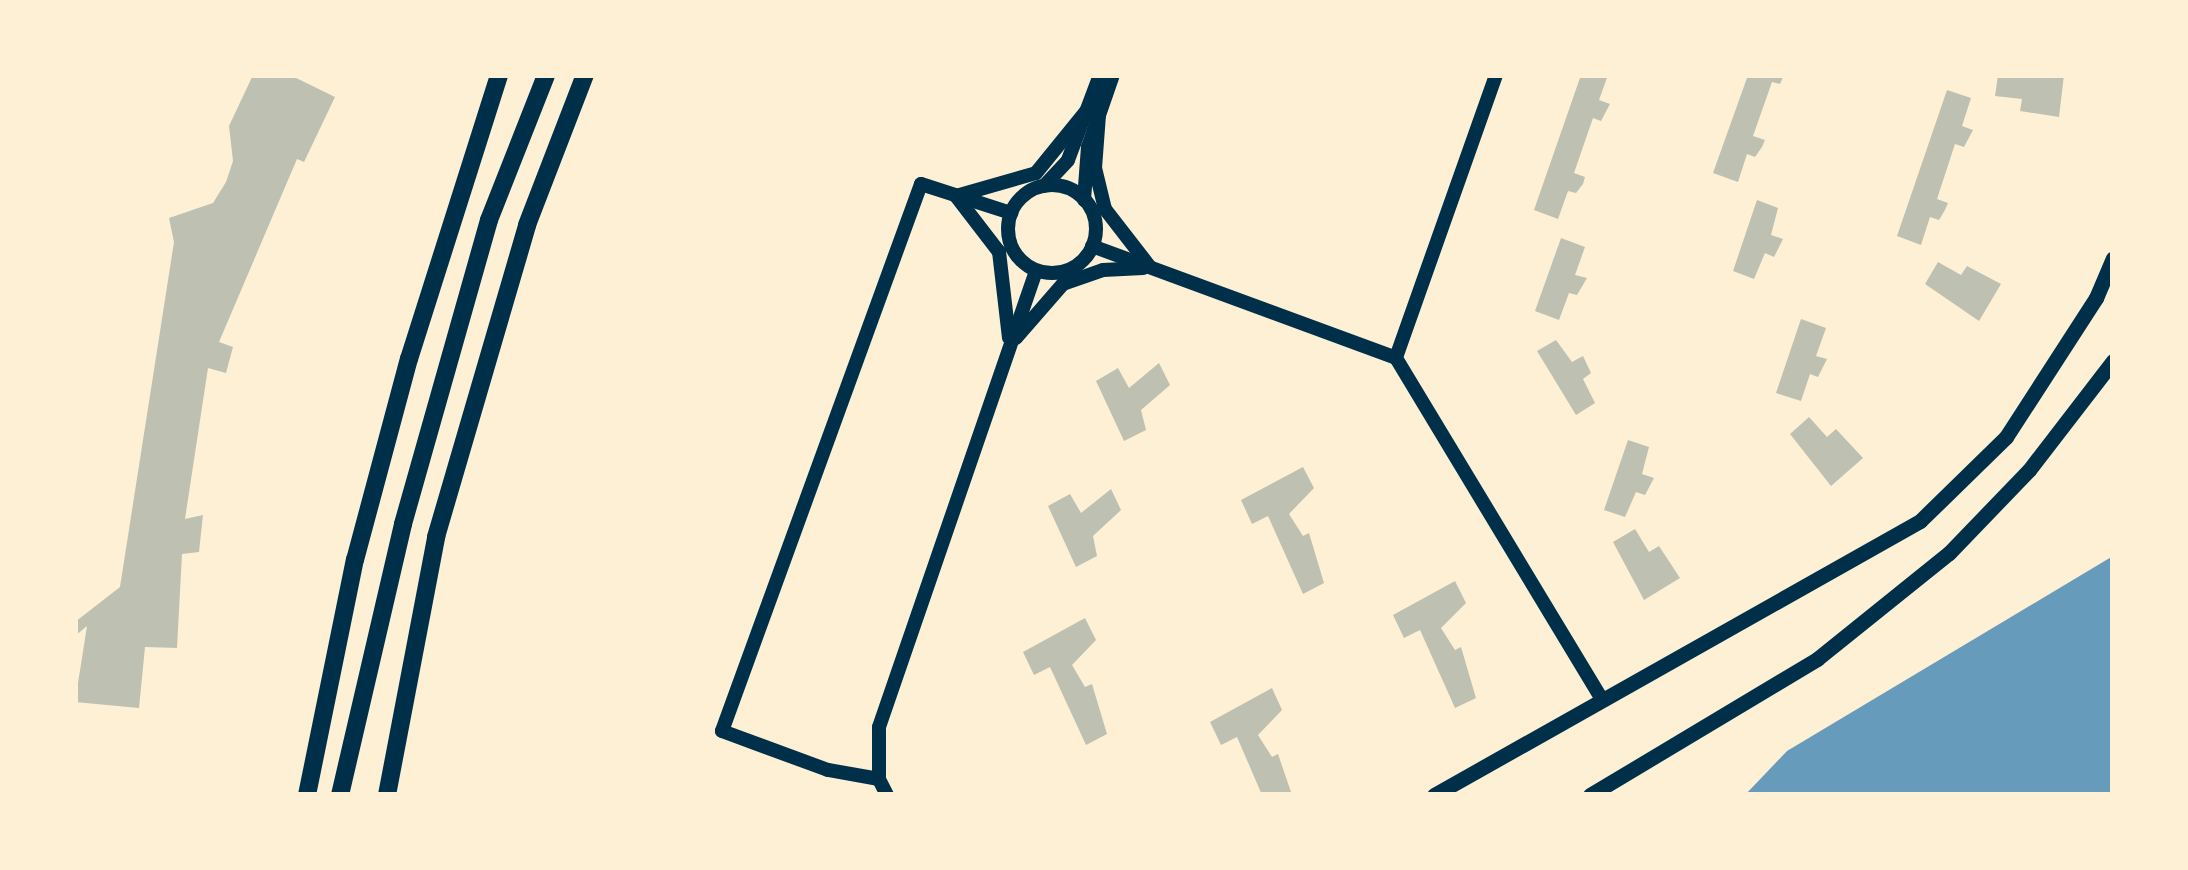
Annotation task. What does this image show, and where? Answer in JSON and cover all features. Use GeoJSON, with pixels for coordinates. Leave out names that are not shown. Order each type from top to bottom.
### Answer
{"type":"FeatureCollection","features":[{"type":"Feature","properties":{"kind":"highway"},"geometry":{"type":"LineString","coordinates":[[306,795],[355,560],[409,359],[499,75]]}},
{"type":"Feature","properties":{"kind":"highway"},"geometry":{"type":"LineString","coordinates":[[340,795],[404,524],[489,220],[546,75]]}},
{"type":"Feature","properties":{"kind":"highway"},"geometry":{"type":"LineString","coordinates":[[387,795],[436,536],[528,225],[586,75]]}},
{"type":"Feature","properties":{"kind":"highway"},"geometry":{"type":"LineString","coordinates":[[528,225],[598,75]]}},
{"type":"Feature","properties":{"kind":"main road"},"geometry":{"type":"LineString","coordinates":[[1434,795],[1920,521],[2006,437],[2096,298],[2113,258]]}},
{"type":"Feature","properties":{"kind":"main road"},"geometry":{"type":"LineString","coordinates":[[1590,795],[1817,659],[1949,553],[2028,470],[2113,361]]}},
{"type":"Feature","properties":{"kind":"street"},"geometry":{"type":"LineString","coordinates":[[1084,200],[1084,166],[1100,75]]}},
{"type":"Feature","properties":{"kind":"street"},"geometry":{"type":"LineString","coordinates":[[1044,186],[1068,160],[1113,75]]}},
{"type":"Feature","properties":{"kind":"street"},"geometry":{"type":"LineString","coordinates":[[1396,358],[1496,75]]}},
{"type":"Feature","properties":{"kind":"street"},"geometry":{"type":"LineString","coordinates":[[956,196],[1036,173],[1093,112]]}},
{"type":"Feature","properties":{"kind":"street"},"geometry":{"type":"LineString","coordinates":[[1093,112],[1102,199],[1151,268]]}},
{"type":"Feature","properties":{"kind":"street"},"geometry":{"type":"LineString","coordinates":[[880,778],[828,770],[722,731],[921,184],[1011,213]]}},
{"type":"Feature","properties":{"kind":"street"},"geometry":{"type":"LineString","coordinates":[[1044,186],[1069,188],[1084,200],[1096,223],[1092,246],[1066,271],[1036,271],[1009,240],[1011,213],[1028,192],[1044,186]]}},
{"type":"Feature","properties":{"kind":"street"},"geometry":{"type":"LineString","coordinates":[[956,196],[999,252],[1010,346]]}},
{"type":"Feature","properties":{"kind":"street"},"geometry":{"type":"LineString","coordinates":[[1092,246],[1396,358],[1601,698]]}},
{"type":"Feature","properties":{"kind":"street"},"geometry":{"type":"LineString","coordinates":[[1010,346],[1063,284],[1103,270],[1151,268]]}},
{"type":"Feature","properties":{"kind":"street"},"geometry":{"type":"LineString","coordinates":[[887,795],[880,778],[879,727],[1036,271]]}},
{"type":"Feature","properties":{"kind":"water"},"geometry":{"type":"Polygon","coordinates":[[[2113,556],[2113,795],[1745,795],[1787,751],[2113,556]]]}},
{"type":"Feature","properties":{"kind":"building"},"geometry":{"type":"Polygon","coordinates":[[[253,75],[290,75],[335,97],[304,162],[297,159],[219,342],[233,347],[226,373],[208,368],[185,519],[203,515],[199,552],[182,554],[177,648],[145,647],[139,708],[75,702],[87,626],[75,636],[75,622],[120,587],[174,242],[169,218],[213,203],[226,182],[233,161],[229,126],[253,75]]]}},
{"type":"Feature","properties":{"kind":"building"},"geometry":{"type":"Polygon","coordinates":[[[1581,75],[1608,75],[1599,100],[1610,104],[1601,121],[1593,118],[1574,173],[1585,177],[1583,184],[1576,193],[1568,191],[1558,219],[1534,210],[1581,75]]]}},
{"type":"Feature","properties":{"kind":"building"},"geometry":{"type":"Polygon","coordinates":[[[1748,75],[1784,75],[1780,84],[1772,82],[1753,136],[1765,140],[1755,157],[1747,154],[1738,182],[1713,173],[1748,75]]]}},
{"type":"Feature","properties":{"kind":"building"},"geometry":{"type":"Polygon","coordinates":[[[1998,75],[2064,75],[2059,117],[2020,111],[2022,99],[1995,96],[1998,75]]]}},
{"type":"Feature","properties":{"kind":"building"},"geometry":{"type":"Polygon","coordinates":[[[1947,90],[1971,98],[1962,126],[1973,130],[1964,147],[1955,144],[1937,199],[1948,203],[1939,220],[1930,217],[1921,245],[1897,236],[1947,90]]]}},
{"type":"Feature","properties":{"kind":"building"},"geometry":{"type":"Polygon","coordinates":[[[1757,200],[1778,208],[1771,235],[1783,239],[1774,257],[1765,253],[1754,279],[1733,271],[1757,200]]]}},
{"type":"Feature","properties":{"kind":"building"},"geometry":{"type":"Polygon","coordinates":[[[1561,238],[1585,247],[1575,275],[1587,278],[1577,295],[1569,293],[1559,320],[1535,311],[1561,238]]]}},
{"type":"Feature","properties":{"kind":"building"},"geometry":{"type":"Polygon","coordinates":[[[1938,262],[1961,275],[1967,266],[2001,284],[1979,321],[1925,284],[1938,262]]]}},
{"type":"Feature","properties":{"kind":"building"},"geometry":{"type":"Polygon","coordinates":[[[1801,319],[1826,328],[1816,356],[1827,359],[1818,377],[1810,374],[1801,401],[1776,393],[1801,319]]]}},
{"type":"Feature","properties":{"kind":"building"},"geometry":{"type":"Polygon","coordinates":[[[1556,340],[1572,362],[1583,356],[1591,373],[1583,379],[1595,403],[1576,415],[1537,351],[1556,340]]]}},
{"type":"Feature","properties":{"kind":"building"},"geometry":{"type":"Polygon","coordinates":[[[1159,363],[1170,385],[1141,410],[1146,430],[1124,441],[1096,381],[1118,368],[1129,388],[1159,363]]]}},
{"type":"Feature","properties":{"kind":"building"},"geometry":{"type":"Polygon","coordinates":[[[1809,417],[1827,437],[1836,429],[1863,458],[1831,486],[1790,434],[1809,417]]]}},
{"type":"Feature","properties":{"kind":"building"},"geometry":{"type":"Polygon","coordinates":[[[1628,440],[1649,447],[1642,474],[1654,478],[1645,495],[1636,492],[1625,517],[1604,510],[1628,440]]]}},
{"type":"Feature","properties":{"kind":"building"},"geometry":{"type":"Polygon","coordinates":[[[1303,467],[1314,488],[1289,514],[1303,536],[1309,533],[1324,583],[1303,594],[1268,516],[1252,524],[1241,500],[1303,467]]]}},
{"type":"Feature","properties":{"kind":"building"},"geometry":{"type":"Polygon","coordinates":[[[1111,489],[1121,510],[1093,536],[1097,556],[1076,567],[1048,506],[1070,494],[1081,513],[1111,489]]]}},
{"type":"Feature","properties":{"kind":"building"},"geometry":{"type":"Polygon","coordinates":[[[1635,529],[1649,552],[1659,546],[1680,578],[1644,600],[1613,542],[1635,529]]]}},
{"type":"Feature","properties":{"kind":"building"},"geometry":{"type":"Polygon","coordinates":[[[1455,581],[1466,603],[1441,628],[1455,650],[1461,647],[1476,698],[1455,708],[1420,630],[1404,638],[1393,615],[1455,581]]]}},
{"type":"Feature","properties":{"kind":"building"},"geometry":{"type":"Polygon","coordinates":[[[1085,618],[1096,640],[1072,665],[1085,687],[1092,684],[1107,734],[1086,745],[1050,667],[1034,675],[1023,652],[1085,618]]]}},
{"type":"Feature","properties":{"kind":"building"},"geometry":{"type":"Polygon","coordinates":[[[1272,688],[1282,710],[1258,735],[1272,757],[1278,754],[1292,795],[1262,795],[1237,737],[1221,745],[1210,722],[1272,688]]]}}]}
